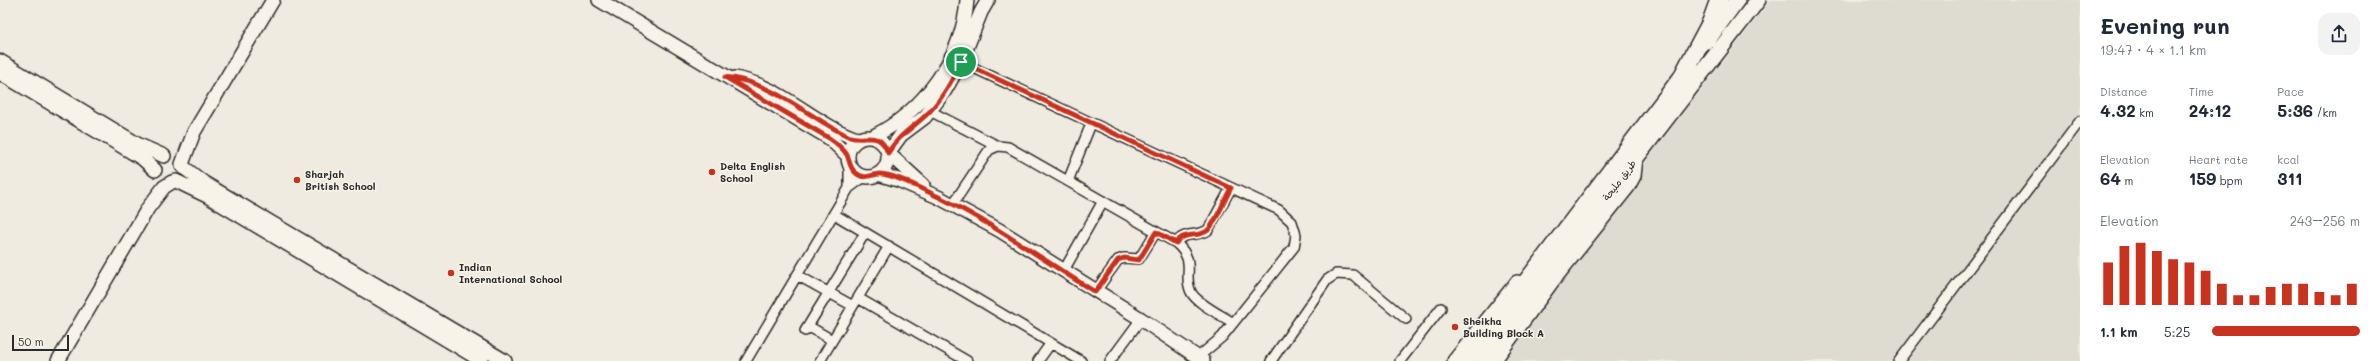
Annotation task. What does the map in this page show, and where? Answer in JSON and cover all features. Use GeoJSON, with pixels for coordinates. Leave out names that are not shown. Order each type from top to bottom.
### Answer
{"type":"FeatureCollection","features":[{"type":"Feature","properties":{"kind":"highway"},"geometry":{"type":"LineString","coordinates":[[1684,73],[1714,17],[1719,0]]}},
{"type":"Feature","properties":{"kind":"main road","name":"طريق مليحة"},"geometry":{"type":"LineString","coordinates":[[1465,361],[1684,73],[1737,0]]}},
{"type":"Feature","properties":{"kind":"main road","name":"طريق مليحة"},"geometry":{"type":"LineString","coordinates":[[1482,361],[1758,0]]}},
{"type":"Feature","properties":{"kind":"street"},"geometry":{"type":"LineString","coordinates":[[148,208],[157,184],[156,172],[158,161],[180,148],[194,132],[273,0]]}},
{"type":"Feature","properties":{"kind":"street"},"geometry":{"type":"LineString","coordinates":[[599,0],[725,77],[829,138],[848,161],[855,173],[864,177]]}},
{"type":"Feature","properties":{"kind":"street"},"geometry":{"type":"LineString","coordinates":[[725,77],[761,86],[796,104],[835,130],[857,139],[872,137],[903,117],[938,79],[957,43],[967,0]]}},
{"type":"Feature","properties":{"kind":"street"},"geometry":{"type":"LineString","coordinates":[[878,174],[887,163],[888,153],[901,135],[930,111],[950,83],[961,62],[981,12],[988,0]]}},
{"type":"Feature","properties":{"kind":"street"},"geometry":{"type":"LineString","coordinates":[[0,61],[139,145],[176,157],[182,165],[204,183],[505,361]]}},
{"type":"Feature","properties":{"kind":"street"},"geometry":{"type":"LineString","coordinates":[[746,361],[849,188],[864,177],[878,174],[898,180],[953,204],[1021,244],[1095,292],[1141,319],[1198,360],[1216,343],[1291,252],[1296,234],[1292,222],[1284,213],[961,62]]}},
{"type":"Feature","properties":{"kind":"street"},"geometry":{"type":"LineString","coordinates":[[0,73],[137,155],[156,172],[163,181],[174,181],[207,196],[482,361]]}},
{"type":"Feature","properties":{"kind":"street"},"geometry":{"type":"LineString","coordinates":[[930,111],[998,146],[1008,147],[1176,243],[1187,258],[1191,292],[1197,299],[1233,323]]}},
{"type":"Feature","properties":{"kind":"street"},"geometry":{"type":"LineString","coordinates":[[1899,361],[2080,121]]}},
{"type":"Feature","properties":{"kind":"street"},"geometry":{"type":"LineString","coordinates":[[1068,181],[1091,124]]}},
{"type":"Feature","properties":{"kind":"street"},"geometry":{"type":"LineString","coordinates":[[58,361],[148,208],[164,187],[174,181],[181,174],[182,165],[194,132]]}},
{"type":"Feature","properties":{"kind":"street"},"geometry":{"type":"LineString","coordinates":[[872,137],[884,144],[888,153],[905,171],[938,197]]}},
{"type":"Feature","properties":{"kind":"street"},"geometry":{"type":"LineString","coordinates":[[849,188],[848,161],[850,146],[857,139]]}},
{"type":"Feature","properties":{"kind":"street"},"geometry":{"type":"LineString","coordinates":[[953,204],[986,154],[998,146]]}},
{"type":"Feature","properties":{"kind":"street"},"geometry":{"type":"LineString","coordinates":[[1494,361],[1628,187],[1634,176],[1636,158]]}},
{"type":"Feature","properties":{"kind":"street"},"geometry":{"type":"LineString","coordinates":[[1176,243],[1183,236],[1203,233],[1208,230],[1231,188]]}},
{"type":"Feature","properties":{"kind":"street"},"geometry":{"type":"LineString","coordinates":[[1063,272],[1103,201]]}},
{"type":"Feature","properties":{"kind":"street"},"geometry":{"type":"LineString","coordinates":[[834,214],[1081,361]]}},
{"type":"Feature","properties":{"kind":"street"},"geometry":{"type":"LineString","coordinates":[[832,340],[807,328],[865,232]]}},
{"type":"Feature","properties":{"kind":"street"},"geometry":{"type":"LineString","coordinates":[[1095,292],[1118,260],[1124,258],[1139,260],[1156,232]]}},
{"type":"Feature","properties":{"kind":"street"},"geometry":{"type":"LineString","coordinates":[[820,361],[889,246]]}},
{"type":"Feature","properties":{"kind":"street"},"geometry":{"type":"LineString","coordinates":[[1454,361],[1520,278],[1540,264]]}},
{"type":"Feature","properties":{"kind":"street"},"geometry":{"type":"LineString","coordinates":[[1271,361],[1327,280],[1336,274],[1353,275],[1406,320]]}},
{"type":"Feature","properties":{"kind":"street"},"geometry":{"type":"LineString","coordinates":[[797,275],[853,306]]}},
{"type":"Feature","properties":{"kind":"street"},"geometry":{"type":"LineString","coordinates":[[858,298],[967,361]]}},
{"type":"Feature","properties":{"kind":"street"},"geometry":{"type":"LineString","coordinates":[[1400,361],[1441,308]]}},
{"type":"Feature","properties":{"kind":"street"},"geometry":{"type":"LineString","coordinates":[[1110,361],[1141,319]]}},
{"type":"Feature","properties":{"kind":"street"},"geometry":{"type":"LineString","coordinates":[[1038,361],[1050,343]]}},
{"type":"Feature","properties":{"kind":"shaded area"},"geometry":{"type":"Polygon","coordinates":[[[1771,0],[2080,0],[2080,361],[1490,361],[1771,0]]]}},
{"type":"Feature","properties":{"kind":"place","name":"Delta English School"},"geometry":{"type":"Point","coordinates":[712,172]}},
{"type":"Feature","properties":{"kind":"place","name":"Sharjah British School"},"geometry":{"type":"Point","coordinates":[297,180]}},
{"type":"Feature","properties":{"kind":"place","name":"Indian International School"},"geometry":{"type":"Point","coordinates":[451,273]}},
{"type":"Feature","properties":{"kind":"place","name":"Sheikha Building Block A"},"geometry":{"type":"Point","coordinates":[1455,327]}},
{"type":"Feature","properties":{"kind":"route"},"geometry":{"type":"LineString","coordinates":[[961,62],[1091,124],[1231,188],[1208,230],[1203,233],[1183,236],[1176,243],[1156,232],[1139,260],[1121,258],[1118,260],[1095,292],[999,230],[938,197],[898,180],[878,174],[869,177],[860,176],[852,170],[849,165],[848,156],[836,143],[725,77],[752,82],[773,91],[807,110],[835,130],[850,137],[857,139],[867,136],[876,138],[884,144],[888,153],[906,130],[925,117],[930,111],[950,83],[961,62]]}}]}
